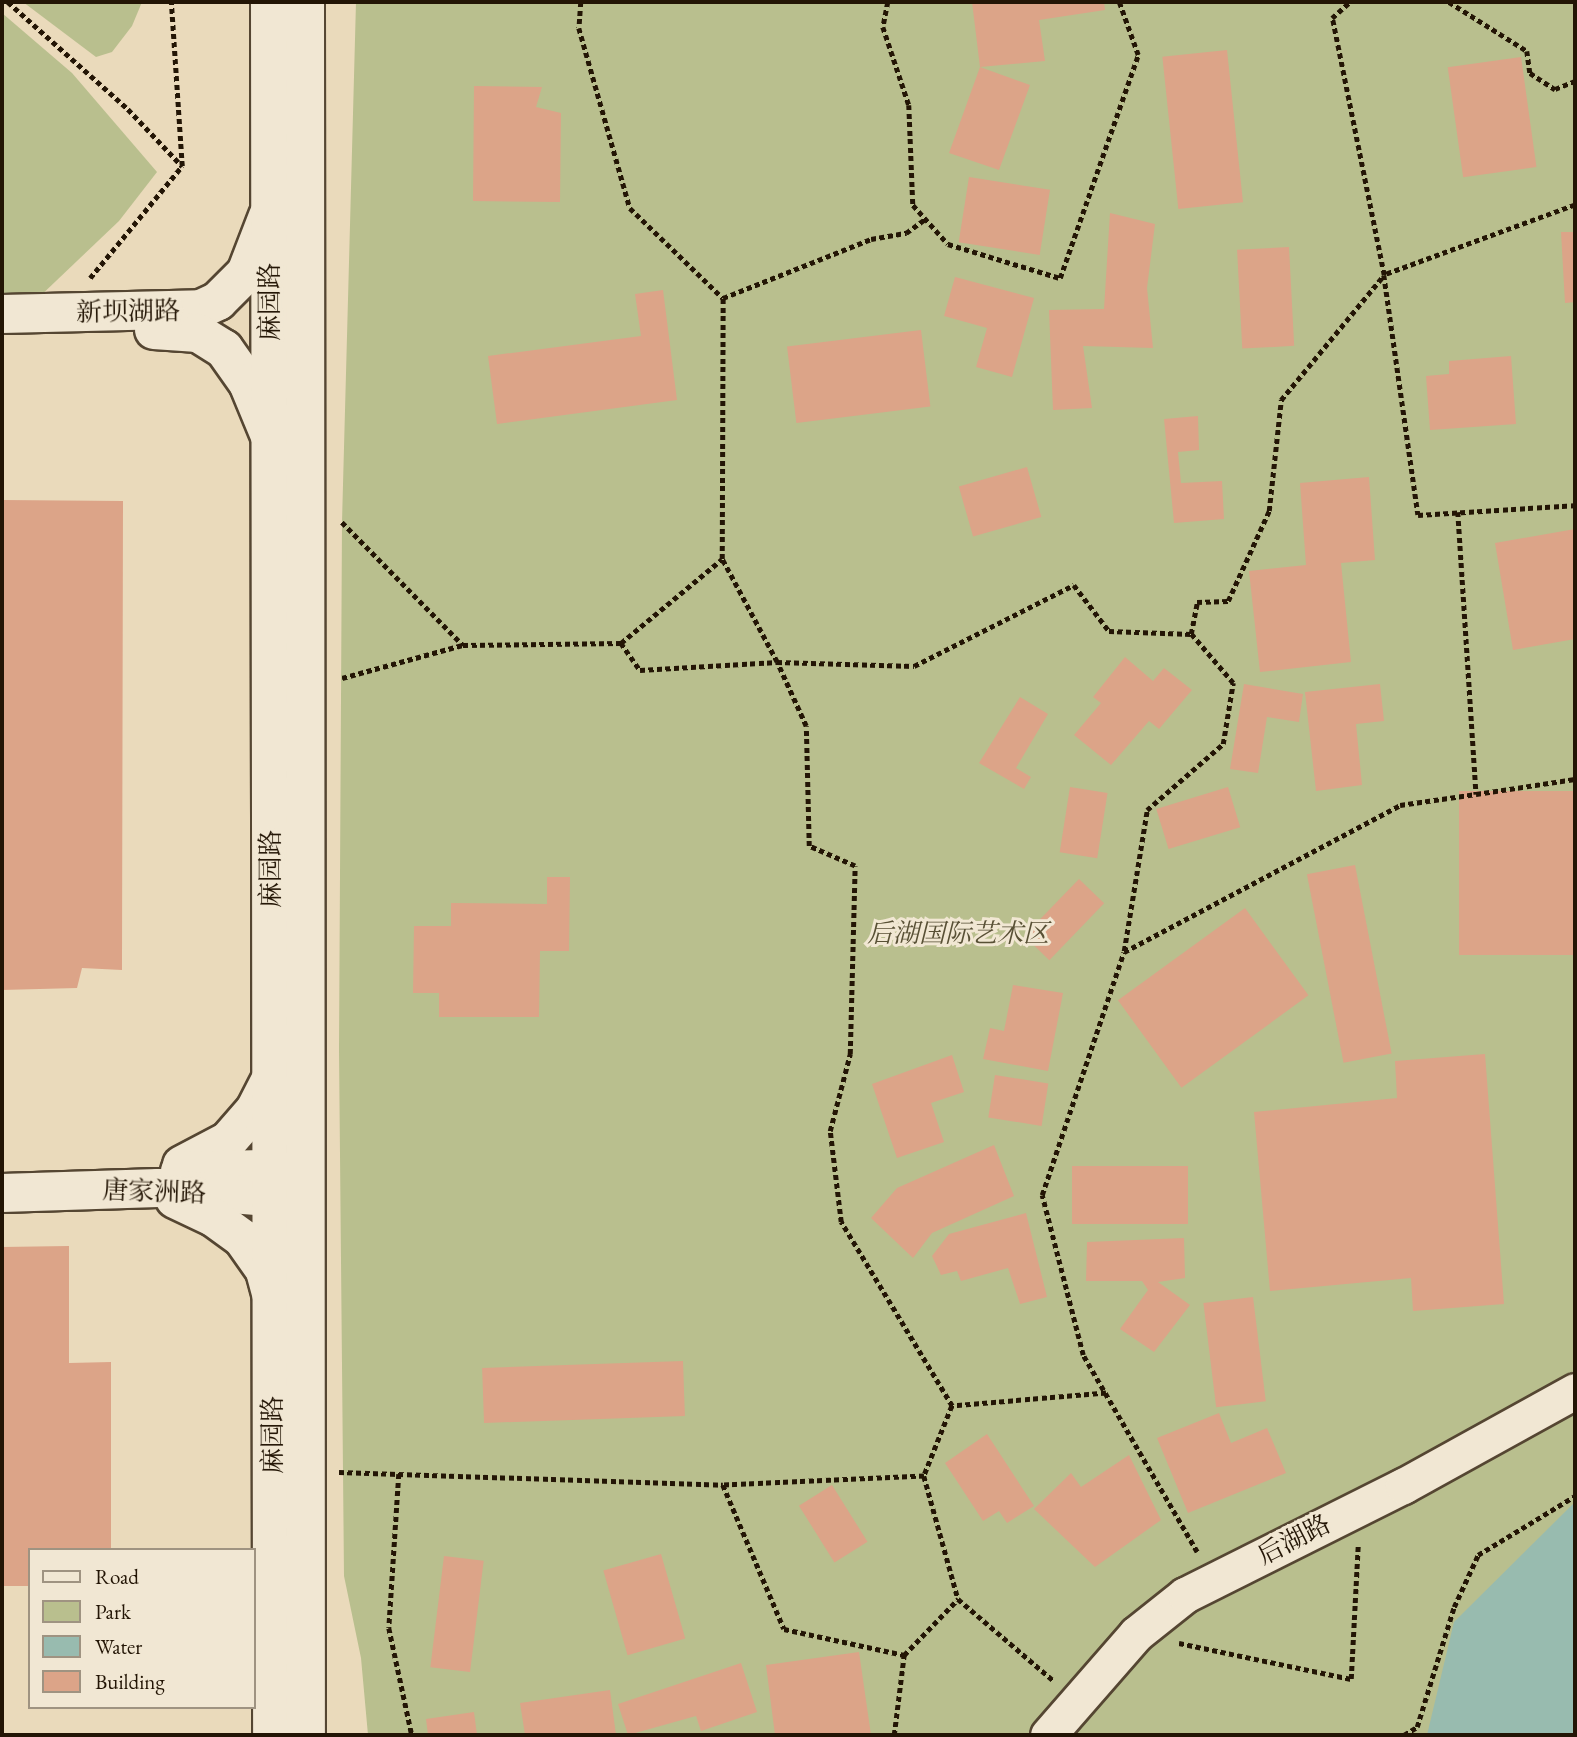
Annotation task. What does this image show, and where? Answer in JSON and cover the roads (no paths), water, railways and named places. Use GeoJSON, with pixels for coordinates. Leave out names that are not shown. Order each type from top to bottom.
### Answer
{"type":"FeatureCollection","features":[{"type":"Feature","properties":{"kind":"main road","name":"麻园路"},"geometry":{"type":"LineString","coordinates":[[270,2],[272,1077],[289,1184],[274,1303],[272,1735]]}},
{"type":"Feature","properties":{"kind":"main road","name":"麻园路"},"geometry":{"type":"LineString","coordinates":[[305,2],[289,1184],[305,1471],[306,1735]]}},
{"type":"Feature","properties":{"kind":"main road","name":"新坝湖路"},"geometry":{"type":"LineString","coordinates":[[2,314],[185,313],[218,301],[246,273],[257,253],[271,200]]}},
{"type":"Feature","properties":{"kind":"main road","name":"新坝湖路"},"geometry":{"type":"LineString","coordinates":[[2,333],[177,329],[198,334],[213,340],[236,365],[258,402],[271,438]]}},
{"type":"Feature","properties":{"kind":"main road"},"geometry":{"type":"LineString","coordinates":[[272,1077],[256,1110],[228,1141],[209,1155],[158,1180],[243,1239],[265,1271],[274,1303]]}},
{"type":"Feature","properties":{"kind":"main road","name":"唐家洲路"},"geometry":{"type":"LineString","coordinates":[[2,1179],[289,1184]]}},
{"type":"Feature","properties":{"kind":"main road","name":"唐家洲路"},"geometry":{"type":"LineString","coordinates":[[2,1193],[158,1180]]}},
{"type":"Feature","properties":{"kind":"street","name":"后湖路"},"geometry":{"type":"LineString","coordinates":[[1048,1735],[1136,1634],[1185,1595],[1360,1507],[1575,1391]]}},
{"type":"Feature","properties":{"kind":"water"},"geometry":{"type":"Polygon","coordinates":[[[1575,1502],[1575,1735],[1427,1735],[1454,1622],[1575,1502]]]}},
{"type":"Feature","properties":{"kind":"park label","name":"后湖国际艺术区"},"geometry":{"type":"Point","coordinates":[958,934]}}]}
